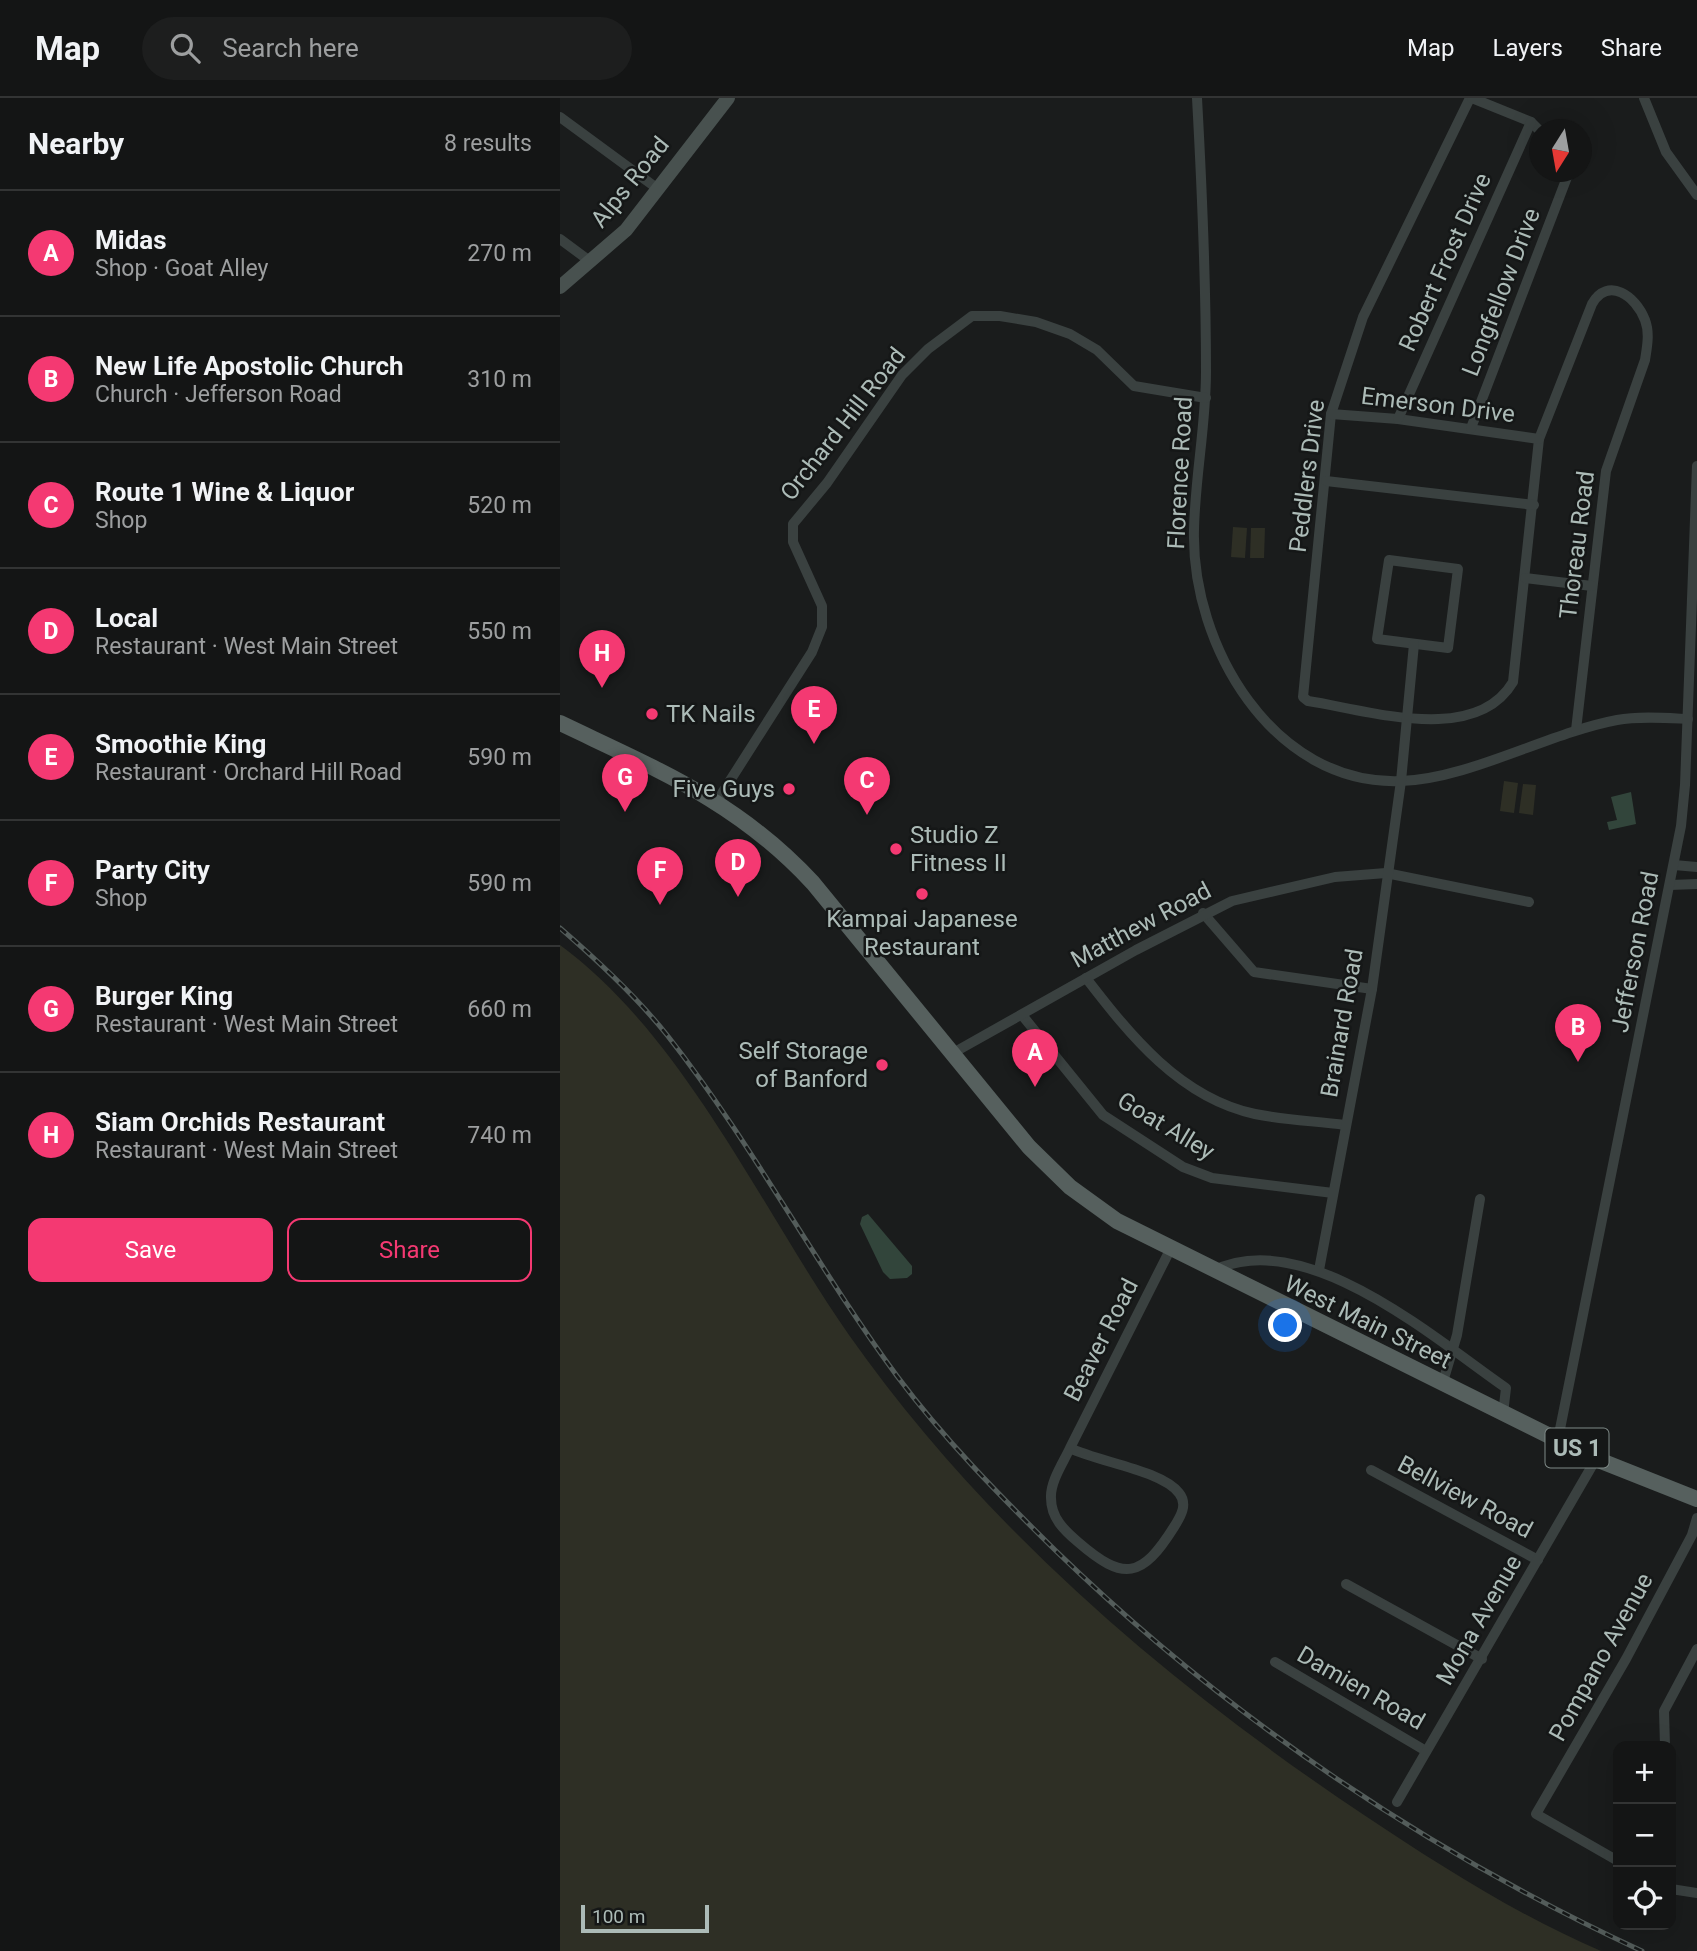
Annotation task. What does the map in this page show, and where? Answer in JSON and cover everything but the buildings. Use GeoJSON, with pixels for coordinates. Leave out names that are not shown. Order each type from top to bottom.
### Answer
{"type":"FeatureCollection","features":[{"type":"Feature","properties":{"kind":"main road","name":"West Main Street"},"geometry":{"type":"LineString","coordinates":[[560,723],[665,772],[718,801],[765,836],[797,866],[1029,1147],[1070,1187],[1117,1222],[1596,1459],[1697,1499]]}},
{"type":"Feature","properties":{"kind":"street","name":"Alps Road"},"geometry":{"type":"LineString","coordinates":[[560,287],[626,230],[728,98]]}},
{"type":"Feature","properties":{"kind":"street","name":"Florence Road"},"geometry":{"type":"LineString","coordinates":[[1197,98],[1206,263],[1206,398],[1194,531],[1200,589],[1210,629],[1223,658],[1254,707],[1273,730],[1294,748],[1340,771],[1401,781],[1485,761],[1576,730],[1619,719],[1688,719]]}},
{"type":"Feature","properties":{"kind":"street","name":"Peddlers Drive"},"geometry":{"type":"LineString","coordinates":[[1529,123],[1471,98],[1363,317],[1331,414],[1303,697],[1308,701],[1443,719],[1466,717],[1487,709],[1504,697],[1513,682],[1539,439],[1592,304]]}},
{"type":"Feature","properties":{"kind":"street"},"geometry":{"type":"LineString","coordinates":[[1644,98],[1666,152],[1697,195]]}},
{"type":"Feature","properties":{"kind":"street"},"geometry":{"type":"LineString","coordinates":[[560,117],[658,189]]}},
{"type":"Feature","properties":{"kind":"street","name":"Robert Frost Drive"},"geometry":{"type":"LineString","coordinates":[[1398,419],[1529,139]]}},
{"type":"Feature","properties":{"kind":"street","name":"Longfellow Drive"},"geometry":{"type":"LineString","coordinates":[[1471,428],[1565,182]]}},
{"type":"Feature","properties":{"kind":"street"},"geometry":{"type":"LineString","coordinates":[[560,239],[591,262]]}},
{"type":"Feature","properties":{"kind":"street","name":"Thoreau Road"},"geometry":{"type":"LineString","coordinates":[[1576,730],[1606,471],[1645,360],[1648,341],[1645,321],[1634,302],[1623,293],[1609,289],[1598,294],[1592,304]]}},
{"type":"Feature","properties":{"kind":"street","name":"Orchard Hill Road"},"geometry":{"type":"LineString","coordinates":[[718,801],[812,652],[822,627],[822,606],[793,542],[793,524],[827,483],[902,375],[928,349],[972,317],[1000,316],[1036,322],[1070,334],[1097,350],[1134,386],[1206,398]]}},
{"type":"Feature","properties":{"kind":"street","name":"Emerson Drive"},"geometry":{"type":"LineString","coordinates":[[1331,414],[1398,419],[1539,439]]}},
{"type":"Feature","properties":{"kind":"street","name":"Jefferson Road"},"geometry":{"type":"LineString","coordinates":[[1558,1438],[1674,865],[1685,785],[1697,466]]}},
{"type":"Feature","properties":{"kind":"street"},"geometry":{"type":"LineString","coordinates":[[1326,481],[1534,505]]}},
{"type":"Feature","properties":{"kind":"street"},"geometry":{"type":"LineString","coordinates":[[1389,560],[1458,569],[1448,648],[1414,644],[1377,639],[1389,560]]}},
{"type":"Feature","properties":{"kind":"street"},"geometry":{"type":"LineString","coordinates":[[1525,578],[1592,586]]}},
{"type":"Feature","properties":{"kind":"street"},"geometry":{"type":"LineString","coordinates":[[1401,781],[1414,644]]}},
{"type":"Feature","properties":{"kind":"street","name":"Brainard Road"},"geometry":{"type":"LineString","coordinates":[[1319,1270],[1372,989],[1386,873],[1401,781]]}},
{"type":"Feature","properties":{"kind":"street"},"geometry":{"type":"LineString","coordinates":[[1674,865],[1697,867]]}},
{"type":"Feature","properties":{"kind":"street","name":"Matthew Road"},"geometry":{"type":"LineString","coordinates":[[953,1053],[1203,913],[1232,901],[1306,883],[1386,873],[1530,902]]}},
{"type":"Feature","properties":{"kind":"street"},"geometry":{"type":"LineString","coordinates":[[1670,885],[1697,884]]}},
{"type":"Feature","properties":{"kind":"street"},"geometry":{"type":"LineString","coordinates":[[1203,913],[1254,972],[1372,989]]}},
{"type":"Feature","properties":{"kind":"street"},"geometry":{"type":"LineString","coordinates":[[1086,978],[1145,1051],[1225,1105],[1254,1114],[1345,1125]]}},
{"type":"Feature","properties":{"kind":"street","name":"Goat Alley"},"geometry":{"type":"LineString","coordinates":[[1022,1016],[1103,1115],[1183,1167],[1212,1178],[1333,1193]]}},
{"type":"Feature","properties":{"kind":"street"},"geometry":{"type":"LineString","coordinates":[[1442,1385],[1453,1352],[1480,1199]]}},
{"type":"Feature","properties":{"kind":"street","name":"Beaver Road"},"geometry":{"type":"LineString","coordinates":[[1070,1448],[1097,1460],[1144,1473],[1178,1490],[1184,1500],[1183,1512],[1152,1558],[1131,1569],[1118,1570],[1096,1557],[1055,1518],[1050,1496],[1070,1448],[1170,1250]]}},
{"type":"Feature","properties":{"kind":"street","name":"West Main Street"},"geometry":{"type":"LineString","coordinates":[[1213,1271],[1230,1262],[1273,1261],[1319,1270],[1373,1297],[1506,1388],[1503,1414]]}},
{"type":"Feature","properties":{"kind":"street","name":"Mona Avenue"},"geometry":{"type":"LineString","coordinates":[[1397,1802],[1596,1459]]}},
{"type":"Feature","properties":{"kind":"street","name":"Bellview Road"},"geometry":{"type":"LineString","coordinates":[[1371,1470],[1538,1560]]}},
{"type":"Feature","properties":{"kind":"street","name":"Pompano Avenue"},"geometry":{"type":"LineString","coordinates":[[1613,1856],[1536,1814],[1626,1659],[1692,1535],[1697,1518]]}},
{"type":"Feature","properties":{"kind":"street"},"geometry":{"type":"LineString","coordinates":[[1346,1584],[1482,1659]]}},
{"type":"Feature","properties":{"kind":"street"},"geometry":{"type":"LineString","coordinates":[[1665,1741],[1664,1711],[1697,1649]]}},
{"type":"Feature","properties":{"kind":"street","name":"Damien Road"},"geometry":{"type":"LineString","coordinates":[[1275,1662],[1426,1751]]}},
{"type":"Feature","properties":{"kind":"street"},"geometry":{"type":"LineString","coordinates":[[1676,1890],[1696,1894]]}},
{"type":"Feature","properties":{"kind":"shaded area"},"geometry":{"type":"Polygon","coordinates":[[[1233,527],[1247,528],[1245,558],[1231,557],[1233,527]]]}},
{"type":"Feature","properties":{"kind":"shaded area"},"geometry":{"type":"Polygon","coordinates":[[[1251,528],[1265,528],[1264,558],[1250,558],[1251,528]]]}},
{"type":"Feature","properties":{"kind":"shaded area"},"geometry":{"type":"Polygon","coordinates":[[[1504,781],[1518,783],[1514,813],[1500,811],[1504,781]]]}},
{"type":"Feature","properties":{"kind":"shaded area"},"geometry":{"type":"Polygon","coordinates":[[[1523,784],[1536,785],[1533,815],[1519,813],[1523,784]]]}},
{"type":"Feature","properties":{"kind":"shaded area"},"geometry":{"type":"Polygon","coordinates":[[[1631,792],[1636,824],[1609,830],[1607,822],[1617,820],[1611,797],[1631,792]]]}},
{"type":"Feature","properties":{"kind":"shaded area"},"geometry":{"type":"Polygon","coordinates":[[[560,945],[605,983],[646,1027],[718,1127],[849,1335],[902,1406],[959,1473],[1020,1537],[1084,1598],[1151,1656],[1291,1765],[1450,1871],[1539,1922],[1601,1951],[560,1951],[560,945]]]}},
{"type":"Feature","properties":{"kind":"shaded area"},"geometry":{"type":"Polygon","coordinates":[[[868,1214],[912,1266],[912,1274],[907,1278],[890,1279],[883,1272],[860,1224],[862,1217],[868,1214]]]}},
{"type":"Feature","properties":{"kind":"railway"},"geometry":{"type":"LineString","coordinates":[[560,928],[616,979],[667,1035],[727,1118],[839,1292],[897,1376],[973,1466],[1055,1550],[1120,1611],[1188,1669],[1332,1775],[1483,1870],[1642,1951]]}},
{"type":"Feature","properties":{"kind":"place","name":"Siam Orchids Restaurant"},"geometry":{"type":"Point","coordinates":[602,688]}},
{"type":"Feature","properties":{"kind":"place","name":"TK Nails"},"geometry":{"type":"Point","coordinates":[652,714]}},
{"type":"Feature","properties":{"kind":"place","name":"Smoothie King"},"geometry":{"type":"Point","coordinates":[814,744]}},
{"type":"Feature","properties":{"kind":"place","name":"Five Guys"},"geometry":{"type":"Point","coordinates":[789,789]}},
{"type":"Feature","properties":{"kind":"place","name":"Burger King"},"geometry":{"type":"Point","coordinates":[625,812]}},
{"type":"Feature","properties":{"kind":"place","name":"Route 1 Wine & Liquor"},"geometry":{"type":"Point","coordinates":[867,815]}},
{"type":"Feature","properties":{"kind":"place","name":"Studio Z Fitness II"},"geometry":{"type":"Point","coordinates":[896,849]}},
{"type":"Feature","properties":{"kind":"place","name":"Kampai Japanese Restaurant"},"geometry":{"type":"Point","coordinates":[922,894]}},
{"type":"Feature","properties":{"kind":"place","name":"Local"},"geometry":{"type":"Point","coordinates":[738,897]}},
{"type":"Feature","properties":{"kind":"place","name":"Party City"},"geometry":{"type":"Point","coordinates":[660,905]}},
{"type":"Feature","properties":{"kind":"place","name":"New Life Apostolic Church"},"geometry":{"type":"Point","coordinates":[1578,1062]}},
{"type":"Feature","properties":{"kind":"place","name":"Self Storage of Banford"},"geometry":{"type":"Point","coordinates":[882,1065]}},
{"type":"Feature","properties":{"kind":"place","name":"Midas"},"geometry":{"type":"Point","coordinates":[1035,1087]}}]}
